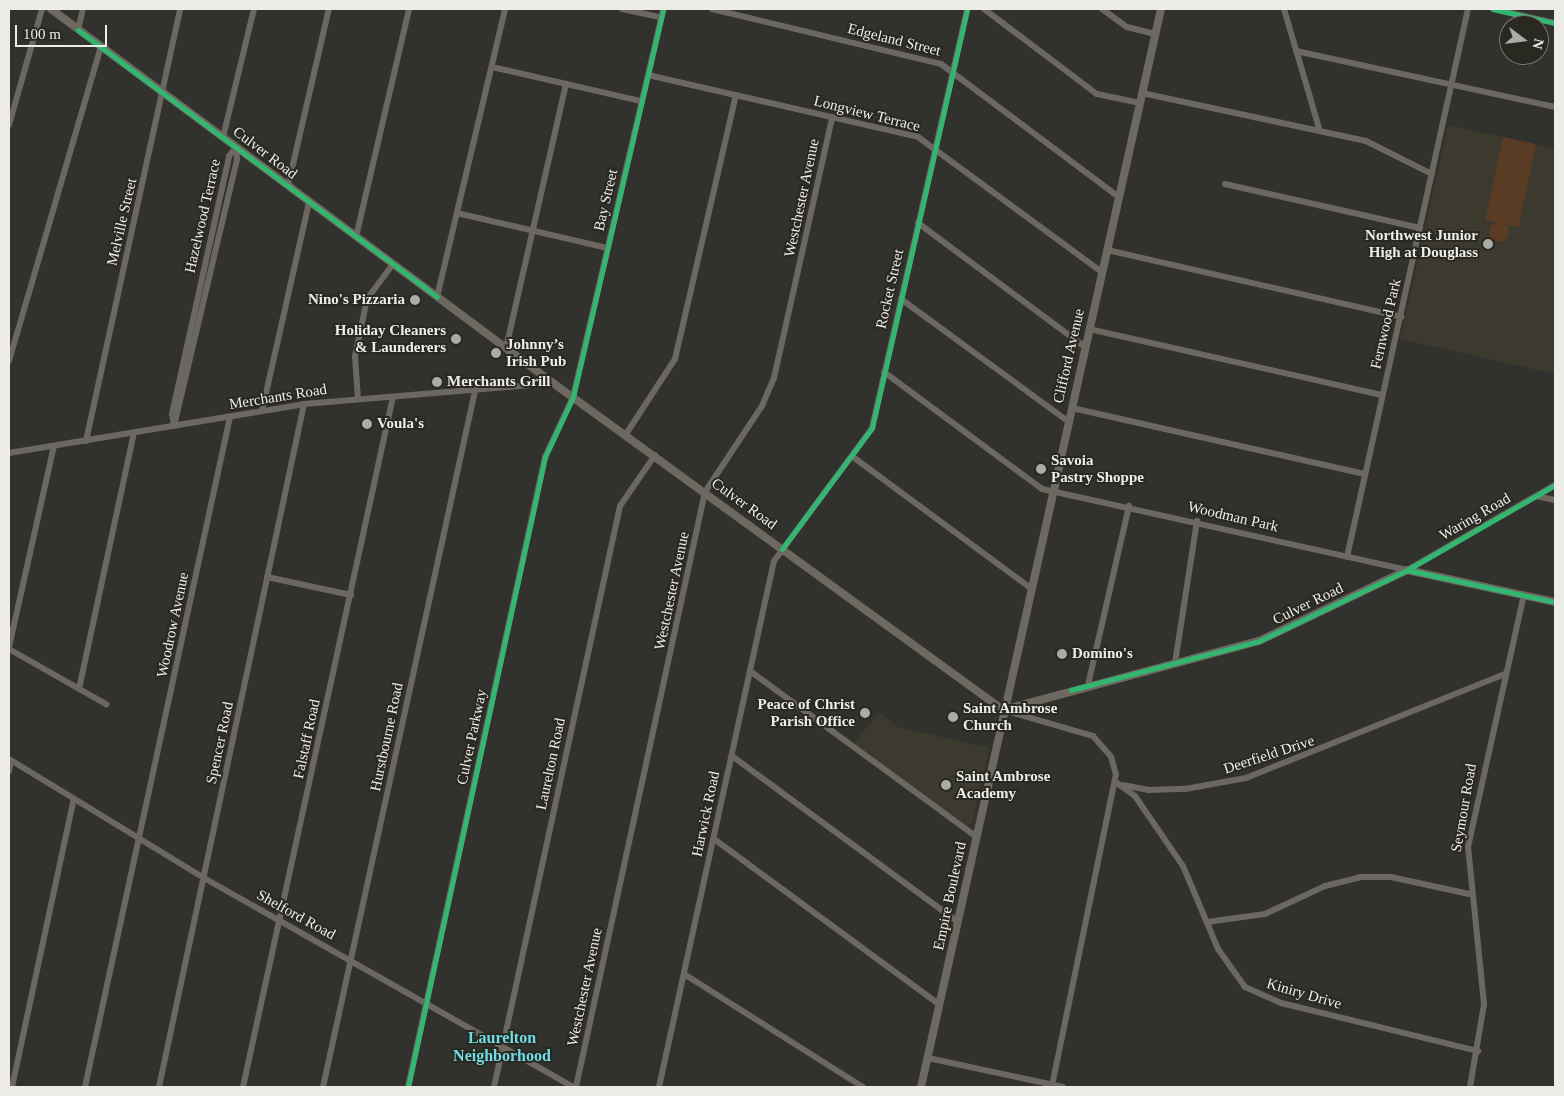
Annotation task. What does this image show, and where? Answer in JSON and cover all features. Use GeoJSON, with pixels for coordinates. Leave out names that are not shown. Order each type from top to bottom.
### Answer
{"type":"FeatureCollection","features":[{"type":"Feature","properties":{"kind":"main road","name":"Culver Road"},"geometry":{"type":"LineString","coordinates":[[51,9],[553,383],[655,455],[1003,710],[1088,685],[1259,641],[1407,570]]}},
{"type":"Feature","properties":{"kind":"main road","name":"Clifford Avenue"},"geometry":{"type":"LineString","coordinates":[[1003,710],[1161,9]]}},
{"type":"Feature","properties":{"kind":"main road"},"geometry":{"type":"LineString","coordinates":[[1407,570],[1555,602]]}},
{"type":"Feature","properties":{"kind":"main road","name":"Empire Boulevard"},"geometry":{"type":"LineString","coordinates":[[921,1087],[1003,710]]}},
{"type":"Feature","properties":{"kind":"street"},"geometry":{"type":"LineString","coordinates":[[9,125],[42,9]]}},
{"type":"Feature","properties":{"kind":"street"},"geometry":{"type":"LineString","coordinates":[[78,30],[83,9]]}},
{"type":"Feature","properties":{"kind":"street","name":"Melville Street"},"geometry":{"type":"LineString","coordinates":[[86,441],[180,9]]}},
{"type":"Feature","properties":{"kind":"street"},"geometry":{"type":"LineString","coordinates":[[223,138],[254,9]]}},
{"type":"Feature","properties":{"kind":"street"},"geometry":{"type":"LineString","coordinates":[[288,186],[329,9]]}},
{"type":"Feature","properties":{"kind":"street"},"geometry":{"type":"LineString","coordinates":[[356,237],[409,9]]}},
{"type":"Feature","properties":{"kind":"street"},"geometry":{"type":"LineString","coordinates":[[437,297],[505,9]]}},
{"type":"Feature","properties":{"kind":"street"},"geometry":{"type":"LineString","coordinates":[[622,9],[661,17]]}},
{"type":"Feature","properties":{"kind":"street","name":"Bay Street"},"geometry":{"type":"LineString","coordinates":[[573,397],[663,9]]}},
{"type":"Feature","properties":{"kind":"street","name":"Edgeland Street"},"geometry":{"type":"LineString","coordinates":[[712,9],[933,60],[952,70],[1119,197]]}},
{"type":"Feature","properties":{"kind":"street","name":"Rocket Street"},"geometry":{"type":"LineString","coordinates":[[782,548],[853,457],[872,428],[967,9]]}},
{"type":"Feature","properties":{"kind":"street"},"geometry":{"type":"LineString","coordinates":[[984,9],[1097,94],[1140,103]]}},
{"type":"Feature","properties":{"kind":"street"},"geometry":{"type":"LineString","coordinates":[[1102,9],[1127,27],[1156,34]]}},
{"type":"Feature","properties":{"kind":"street"},"geometry":{"type":"LineString","coordinates":[[1284,9],[1320,131]]}},
{"type":"Feature","properties":{"kind":"street","name":"Fernwood Park"},"geometry":{"type":"LineString","coordinates":[[1347,557],[1468,9]]}},
{"type":"Feature","properties":{"kind":"street"},"geometry":{"type":"LineString","coordinates":[[1493,9],[1555,23]]}},
{"type":"Feature","properties":{"kind":"street"},"geometry":{"type":"LineString","coordinates":[[9,361],[101,46]]}},
{"type":"Feature","properties":{"kind":"street"},"geometry":{"type":"LineString","coordinates":[[1296,51],[1555,107]]}},
{"type":"Feature","properties":{"kind":"street"},"geometry":{"type":"LineString","coordinates":[[492,67],[641,101]]}},
{"type":"Feature","properties":{"kind":"street","name":"Longview Terrace"},"geometry":{"type":"LineString","coordinates":[[648,75],[909,135],[935,148],[1102,272]]}},
{"type":"Feature","properties":{"kind":"street"},"geometry":{"type":"LineString","coordinates":[[506,348],[566,84]]}},
{"type":"Feature","properties":{"kind":"street"},"geometry":{"type":"LineString","coordinates":[[1142,92],[1320,131],[1385,148],[1432,174]]}},
{"type":"Feature","properties":{"kind":"street"},"geometry":{"type":"LineString","coordinates":[[626,434],[675,359],[736,95]]}},
{"type":"Feature","properties":{"kind":"street","name":"Westchester Avenue"},"geometry":{"type":"LineString","coordinates":[[575,1087],[705,492],[762,406],[774,378],[832,118]]}},
{"type":"Feature","properties":{"kind":"street","name":"Hazelwood Terrace"},"geometry":{"type":"LineString","coordinates":[[174,426],[172,414],[229,156],[236,147]]}},
{"type":"Feature","properties":{"kind":"street"},"geometry":{"type":"LineString","coordinates":[[1225,184],[1420,228]]}},
{"type":"Feature","properties":{"kind":"street"},"geometry":{"type":"LineString","coordinates":[[262,411],[309,202]]}},
{"type":"Feature","properties":{"kind":"street"},"geometry":{"type":"LineString","coordinates":[[457,213],[608,248]]}},
{"type":"Feature","properties":{"kind":"street"},"geometry":{"type":"LineString","coordinates":[[918,223],[1085,347]]}},
{"type":"Feature","properties":{"kind":"street"},"geometry":{"type":"LineString","coordinates":[[1107,250],[1401,317]]}},
{"type":"Feature","properties":{"kind":"street"},"geometry":{"type":"LineString","coordinates":[[358,400],[355,356],[367,299],[393,264]]}},
{"type":"Feature","properties":{"kind":"street"},"geometry":{"type":"LineString","coordinates":[[901,299],[1069,422]]}},
{"type":"Feature","properties":{"kind":"street"},"geometry":{"type":"LineString","coordinates":[[1089,329],[1382,396]]}},
{"type":"Feature","properties":{"kind":"street"},"geometry":{"type":"LineString","coordinates":[[884,372],[1053,493]]}},
{"type":"Feature","properties":{"kind":"street","name":"Merchants Road"},"geometry":{"type":"LineString","coordinates":[[9,453],[304,404],[553,383]]}},
{"type":"Feature","properties":{"kind":"street","name":"Hurstbourne Road"},"geometry":{"type":"LineString","coordinates":[[324,1087],[475,391]]}},
{"type":"Feature","properties":{"kind":"street","name":"Falstaff Road"},"geometry":{"type":"LineString","coordinates":[[243,1087],[393,396]]}},
{"type":"Feature","properties":{"kind":"street","name":"Culver Parkway"},"geometry":{"type":"LineString","coordinates":[[408,1087],[545,457],[573,397]]}},
{"type":"Feature","properties":{"kind":"street","name":"Spencer Road"},"geometry":{"type":"LineString","coordinates":[[159,1087],[304,404]]}},
{"type":"Feature","properties":{"kind":"street"},"geometry":{"type":"LineString","coordinates":[[1072,408],[1365,474]]}},
{"type":"Feature","properties":{"kind":"street","name":"Woodrow Avenue"},"geometry":{"type":"LineString","coordinates":[[85,1087],[230,417]]}},
{"type":"Feature","properties":{"kind":"street"},"geometry":{"type":"LineString","coordinates":[[79,689],[134,433]]}},
{"type":"Feature","properties":{"kind":"street"},"geometry":{"type":"LineString","coordinates":[[54,446],[9,648],[106,704]]}},
{"type":"Feature","properties":{"kind":"street","name":"Laurelton Road"},"geometry":{"type":"LineString","coordinates":[[494,1087],[620,506],[655,455]]}},
{"type":"Feature","properties":{"kind":"street"},"geometry":{"type":"LineString","coordinates":[[853,457],[1031,588]]}},
{"type":"Feature","properties":{"kind":"street","name":"Waring Road"},"geometry":{"type":"LineString","coordinates":[[1407,570],[1555,485]]}},
{"type":"Feature","properties":{"kind":"street","name":"Woodman Park"},"geometry":{"type":"LineString","coordinates":[[1053,493],[1129,506],[1407,570]]}},
{"type":"Feature","properties":{"kind":"street"},"geometry":{"type":"LineString","coordinates":[[1536,496],[1555,500]]}},
{"type":"Feature","properties":{"kind":"street"},"geometry":{"type":"LineString","coordinates":[[1088,685],[1129,506]]}},
{"type":"Feature","properties":{"kind":"street"},"geometry":{"type":"LineString","coordinates":[[1175,663],[1197,521]]}},
{"type":"Feature","properties":{"kind":"street","name":"Harwick Road"},"geometry":{"type":"LineString","coordinates":[[659,1087],[774,561],[782,548]]}},
{"type":"Feature","properties":{"kind":"street"},"geometry":{"type":"LineString","coordinates":[[267,578],[351,594]]}},
{"type":"Feature","properties":{"kind":"street","name":"Seymour Road"},"geometry":{"type":"LineString","coordinates":[[1470,1087],[1478,1051],[1483,990],[1469,894],[1469,835],[1524,595]]}},
{"type":"Feature","properties":{"kind":"street"},"geometry":{"type":"LineString","coordinates":[[750,671],[976,837]]}},
{"type":"Feature","properties":{"kind":"street","name":"Deerfield Drive"},"geometry":{"type":"LineString","coordinates":[[1117,783],[1157,790],[1246,778],[1505,674]]}},
{"type":"Feature","properties":{"kind":"street"},"geometry":{"type":"LineString","coordinates":[[1003,710],[1093,736],[1111,757],[1117,783],[1052,1085]]}},
{"type":"Feature","properties":{"kind":"street"},"geometry":{"type":"LineString","coordinates":[[732,756],[958,922]]}},
{"type":"Feature","properties":{"kind":"street"},"geometry":{"type":"LineString","coordinates":[[9,771],[10,759]]}},
{"type":"Feature","properties":{"kind":"street","name":"Shelford Road"},"geometry":{"type":"LineString","coordinates":[[10,759],[204,878],[575,1087]]}},
{"type":"Feature","properties":{"kind":"street","name":"Kiniry Drive"},"geometry":{"type":"LineString","coordinates":[[1117,783],[1135,796],[1171,847],[1228,968],[1257,994],[1478,1051]]}},
{"type":"Feature","properties":{"kind":"street"},"geometry":{"type":"LineString","coordinates":[[12,1087],[74,799]]}},
{"type":"Feature","properties":{"kind":"street"},"geometry":{"type":"LineString","coordinates":[[714,839],[940,1005]]}},
{"type":"Feature","properties":{"kind":"street"},"geometry":{"type":"LineString","coordinates":[[1207,922],[1266,914],[1325,886],[1360,876],[1391,877],[1469,894]]}},
{"type":"Feature","properties":{"kind":"street"},"geometry":{"type":"LineString","coordinates":[[684,974],[863,1087]]}},
{"type":"Feature","properties":{"kind":"street"},"geometry":{"type":"LineString","coordinates":[[928,1058],[1033,1084],[1063,1087]]}},
{"type":"Feature","properties":{"kind":"shaded area","name":"Northwest Junior High at Douglass"},"geometry":{"type":"Polygon","coordinates":[[[1448,125],[1555,149],[1555,374],[1400,339],[1448,125]]]}},
{"type":"Feature","properties":{"kind":"shaded area"},"geometry":{"type":"Polygon","coordinates":[[[1503,137],[1536,144],[1519,227],[1485,220],[1503,137]]]}},
{"type":"Feature","properties":{"kind":"shaded area"},"geometry":{"type":"Polygon","coordinates":[[[1499,222],[1506,225],[1509,232],[1506,239],[1499,242],[1492,239],[1489,232],[1492,225],[1499,222]]]}},
{"type":"Feature","properties":{"kind":"shaded area","name":"Saint Ambrose Academy"},"geometry":{"type":"Polygon","coordinates":[[[878,712],[898,727],[989,748],[972,824],[966,825],[854,744],[878,712]]]}},
{"type":"Feature","properties":{"kind":"cycle path"},"geometry":{"type":"LineString","coordinates":[[408,1087],[545,457],[573,397],[663,9]]}},
{"type":"Feature","properties":{"kind":"cycle path"},"geometry":{"type":"LineString","coordinates":[[782,549],[872,428],[967,9]]}},
{"type":"Feature","properties":{"kind":"cycle path"},"geometry":{"type":"LineString","coordinates":[[1493,9],[1555,23]]}},
{"type":"Feature","properties":{"kind":"cycle path"},"geometry":{"type":"LineString","coordinates":[[78,30],[437,297]]}},
{"type":"Feature","properties":{"kind":"cycle path"},"geometry":{"type":"LineString","coordinates":[[1071,690],[1259,641],[1407,570],[1555,485]]}},
{"type":"Feature","properties":{"kind":"cycle path"},"geometry":{"type":"LineString","coordinates":[[1407,570],[1555,602]]}},
{"type":"Feature","properties":{"kind":"place","name":"Northwest Junior High at Douglass"},"geometry":{"type":"Point","coordinates":[1488,244]}},
{"type":"Feature","properties":{"kind":"place","name":"Nino's Pizzaria"},"geometry":{"type":"Point","coordinates":[415,300]}},
{"type":"Feature","properties":{"kind":"place","name":"Holiday Cleaners & Launderers"},"geometry":{"type":"Point","coordinates":[456,339]}},
{"type":"Feature","properties":{"kind":"place","name":"Johnny’s Irish Pub"},"geometry":{"type":"Point","coordinates":[496,353]}},
{"type":"Feature","properties":{"kind":"place","name":"Merchants Grill"},"geometry":{"type":"Point","coordinates":[437,382]}},
{"type":"Feature","properties":{"kind":"place","name":"Voula's"},"geometry":{"type":"Point","coordinates":[367,424]}},
{"type":"Feature","properties":{"kind":"place","name":"Savoia Pastry Shoppe"},"geometry":{"type":"Point","coordinates":[1041,469]}},
{"type":"Feature","properties":{"kind":"place","name":"Domino's"},"geometry":{"type":"Point","coordinates":[1062,654]}},
{"type":"Feature","properties":{"kind":"place","name":"Peace of Christ Parish Office"},"geometry":{"type":"Point","coordinates":[865,713]}},
{"type":"Feature","properties":{"kind":"place","name":"Saint Ambrose Church"},"geometry":{"type":"Point","coordinates":[953,717]}},
{"type":"Feature","properties":{"kind":"place","name":"Saint Ambrose Academy"},"geometry":{"type":"Point","coordinates":[946,785]}},
{"type":"Feature","properties":{"kind":"district","name":"Laurelton Neighborhood"},"geometry":{"type":"Point","coordinates":[502,1047]}}]}
